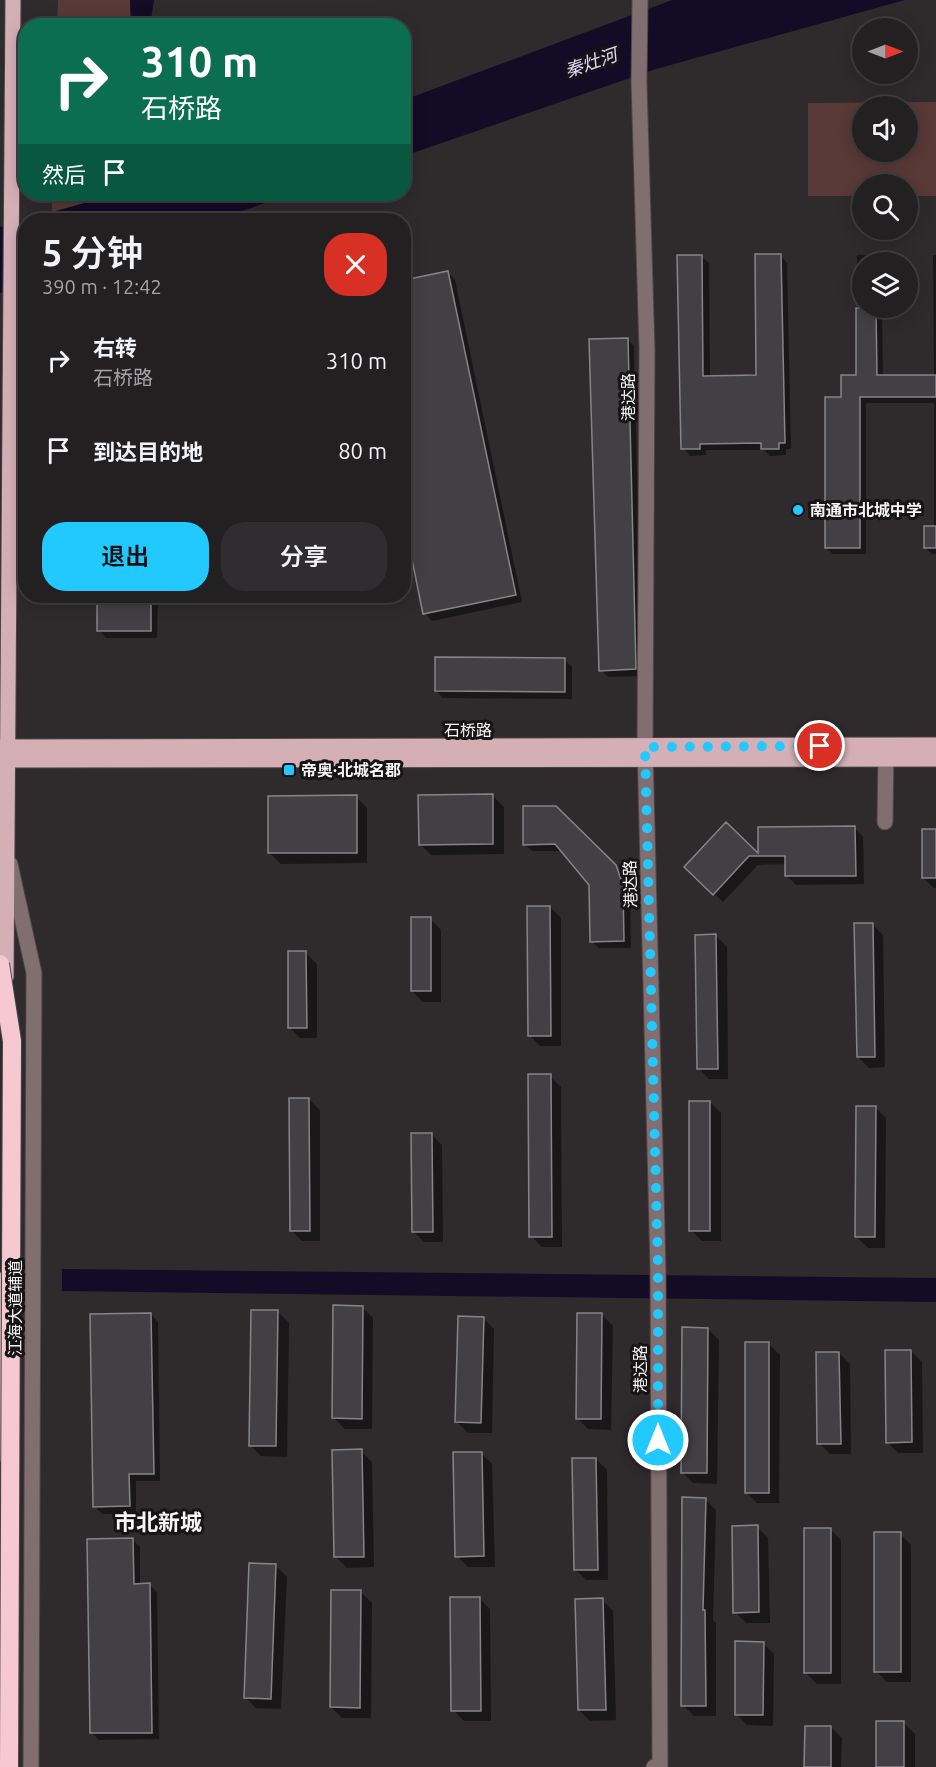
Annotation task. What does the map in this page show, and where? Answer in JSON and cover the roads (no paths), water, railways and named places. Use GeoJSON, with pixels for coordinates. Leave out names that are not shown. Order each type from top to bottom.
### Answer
{"type":"FeatureCollection","features":[{"type":"Feature","properties":{"kind":"highway"},"geometry":{"type":"LineString","coordinates":[[0,964],[12,1041],[9,1767]]}},
{"type":"Feature","properties":{"kind":"main road"},"geometry":{"type":"LineString","coordinates":[[0,1454],[8,852],[4,754],[12,306],[13,0]]}},
{"type":"Feature","properties":{"kind":"main road","name":"石桥路"},"geometry":{"type":"LineString","coordinates":[[4,754],[886,752],[936,745]]}},
{"type":"Feature","properties":{"kind":"main road","name":"石桥路"},"geometry":{"type":"LineString","coordinates":[[886,752],[936,759]]}},
{"type":"Feature","properties":{"kind":"street","name":"港达路"},"geometry":{"type":"LineString","coordinates":[[640,0],[639,83],[647,350],[645,753],[658,1270],[660,1767]]}},
{"type":"Feature","properties":{"kind":"street"},"geometry":{"type":"LineString","coordinates":[[885,822],[886,752]]}},
{"type":"Feature","properties":{"kind":"street","name":"江海大道辅道"},"geometry":{"type":"LineString","coordinates":[[8,852],[34,973],[31,1767]]}},
{"type":"Feature","properties":{"kind":"street"},"geometry":{"type":"LineString","coordinates":[[654,1767],[660,1767]]}},
{"type":"Feature","properties":{"kind":"water"},"geometry":{"type":"Polygon","coordinates":[[[130,0],[154,0],[151,18],[131,18],[130,0]]]}},
{"type":"Feature","properties":{"kind":"water","name":"秦灶河"},"geometry":{"type":"Polygon","coordinates":[[[672,0],[905,0],[656,69],[411,154],[411,97],[672,0]]]}},
{"type":"Feature","properties":{"kind":"water"},"geometry":{"type":"Polygon","coordinates":[[[91,201],[272,201],[235,213],[49,213],[91,201]]]}},
{"type":"Feature","properties":{"kind":"water"},"geometry":{"type":"Polygon","coordinates":[[[18,222],[18,287],[0,293],[0,227],[18,222]]]}},
{"type":"Feature","properties":{"kind":"water"},"geometry":{"type":"Polygon","coordinates":[[[62,1269],[936,1278],[936,1302],[62,1291],[62,1269]]]}},
{"type":"Feature","properties":{"kind":"place","name":"南通市北城中学"},"geometry":{"type":"Point","coordinates":[798,510]}},
{"type":"Feature","properties":{"kind":"place","name":"帝奥·北城名郡"},"geometry":{"type":"Point","coordinates":[289,770]}},
{"type":"Feature","properties":{"kind":"district","name":"市北新城"},"geometry":{"type":"Point","coordinates":[158,1522]}}]}
